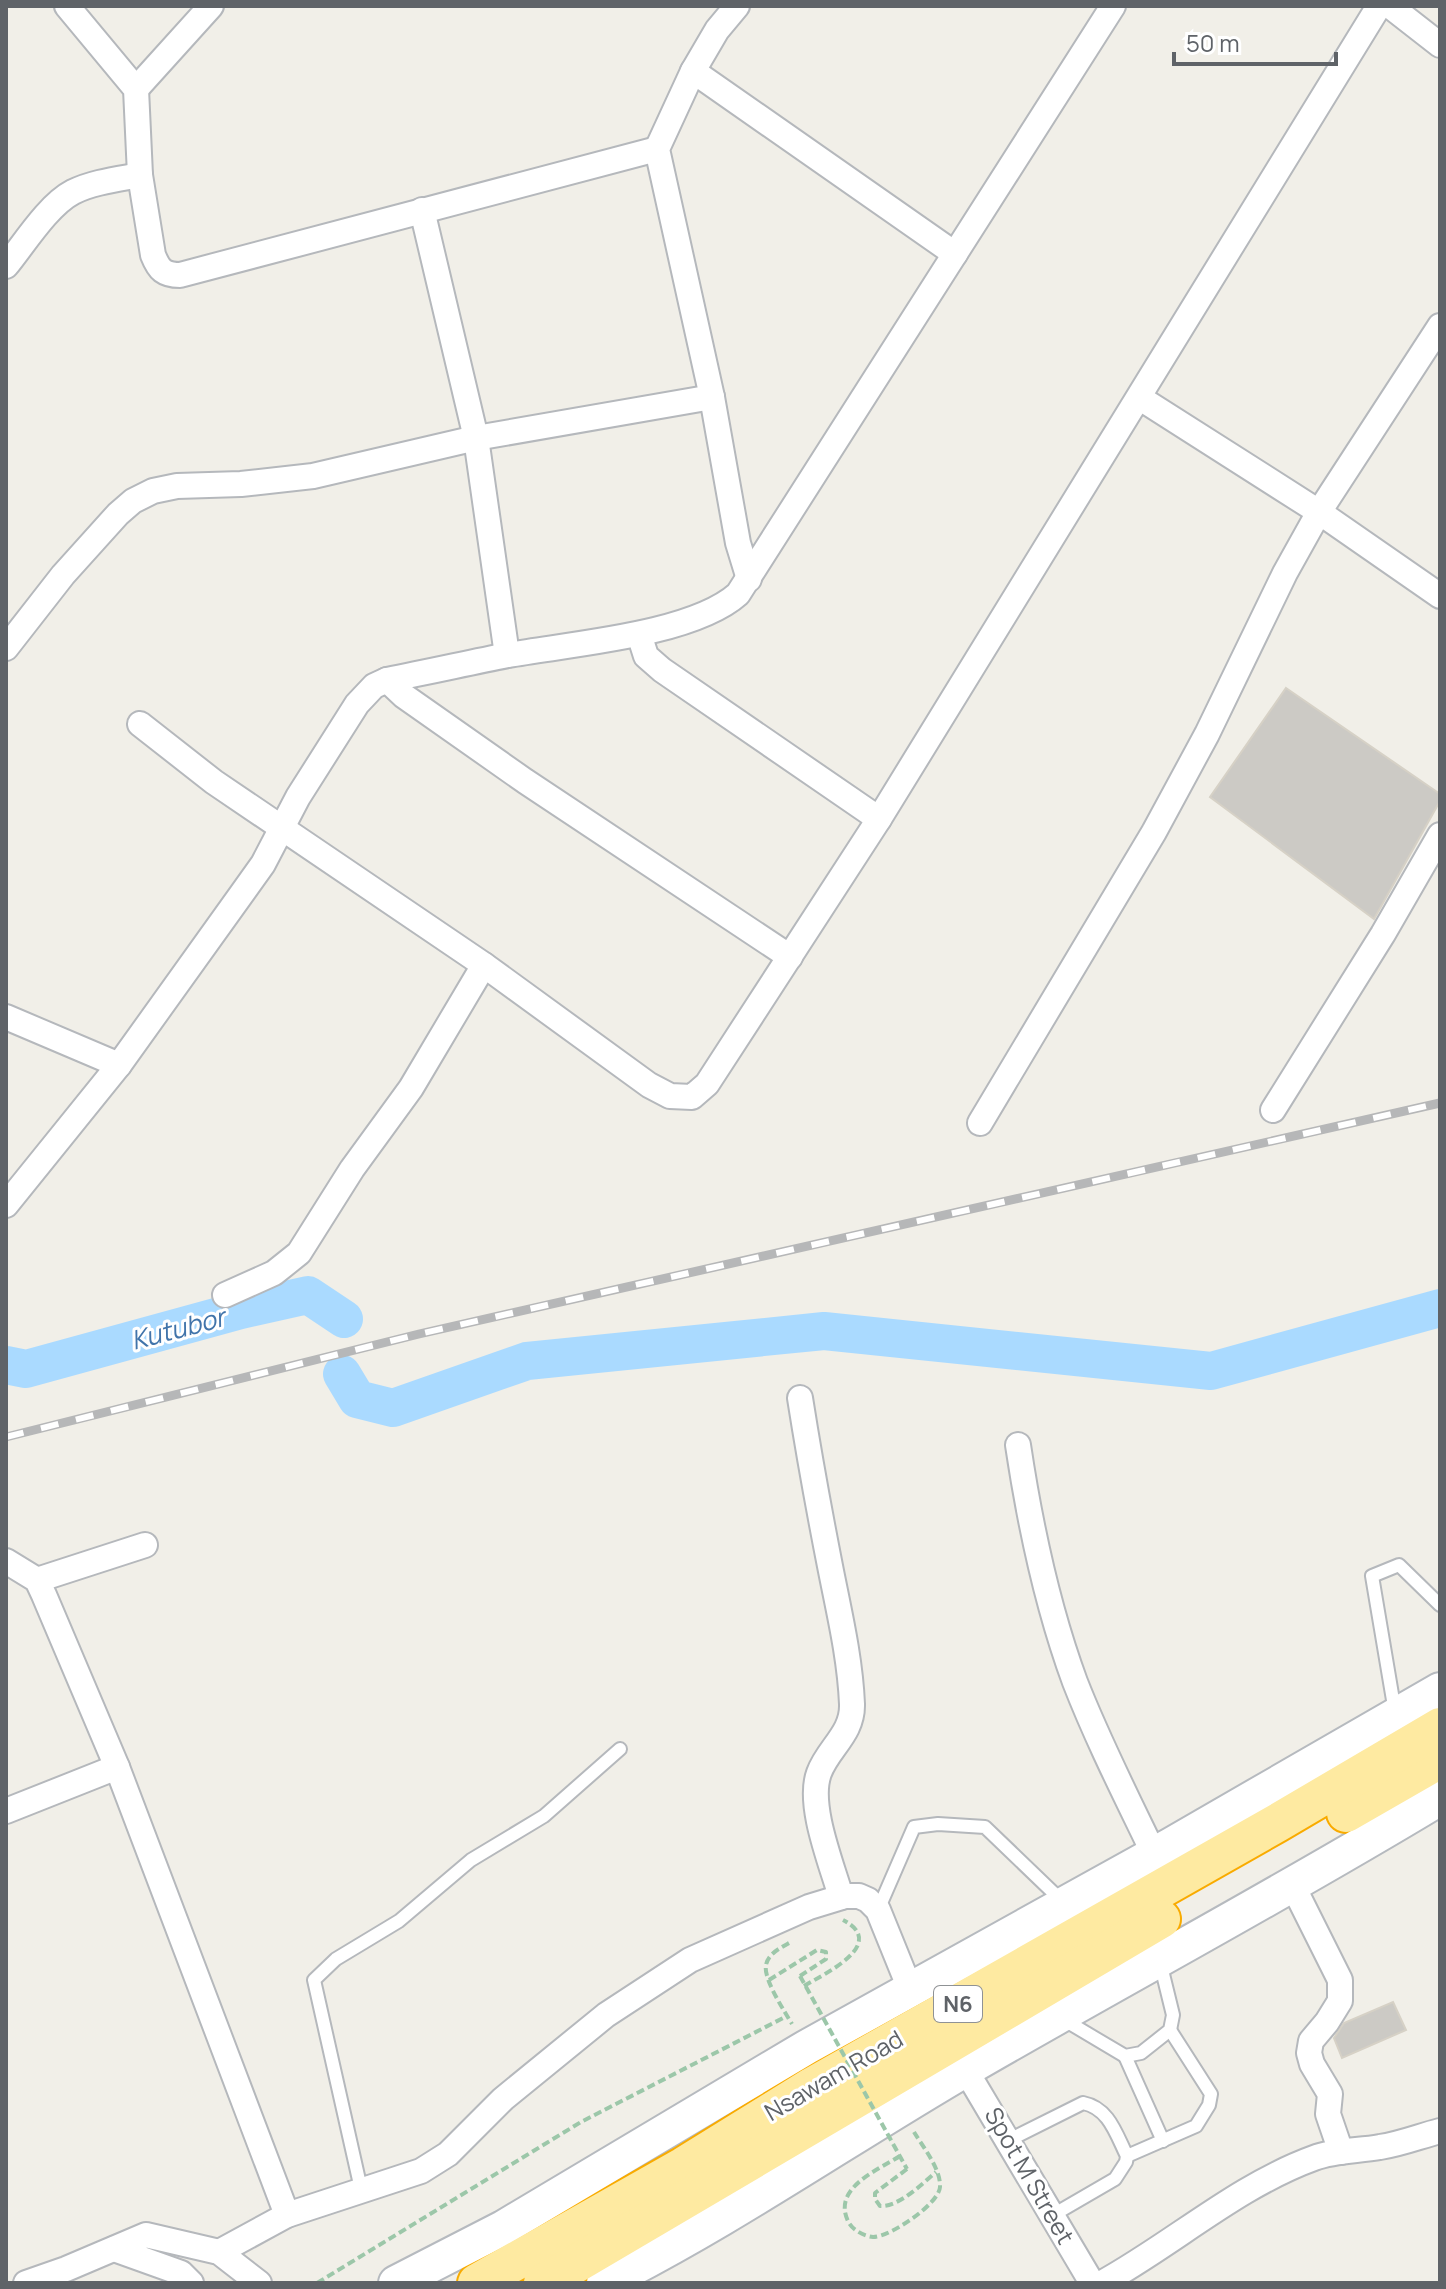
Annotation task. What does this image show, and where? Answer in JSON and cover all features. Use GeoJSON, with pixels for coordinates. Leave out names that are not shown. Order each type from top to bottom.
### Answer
{"type":"FeatureCollection","features":[{"type":"Feature","properties":{"kind":"highway","name":"Nsawam Road"},"geometry":{"type":"LineString","coordinates":[[477,2283],[684,2166],[813,2086],[1440,1727]]}},
{"type":"Feature","properties":{"kind":"highway","name":"Nsawam Road"},"geometry":{"type":"LineString","coordinates":[[543,2283],[1058,1978],[1440,1759]]}},
{"type":"Feature","properties":{"kind":"main road"},"geometry":{"type":"LineString","coordinates":[[396,2283],[503,2228],[807,2047],[1440,1690]]}},
{"type":"Feature","properties":{"kind":"main road"},"geometry":{"type":"LineString","coordinates":[[604,2283],[676,2247],[965,2069],[1293,1886],[1440,1798]]}},
{"type":"Feature","properties":{"kind":"street"},"geometry":{"type":"LineString","coordinates":[[67,6],[136,89],[140,175],[153,255],[158,266],[170,275],[180,275],[657,149]]}},
{"type":"Feature","properties":{"kind":"street"},"geometry":{"type":"LineString","coordinates":[[136,89],[211,6]]}},
{"type":"Feature","properties":{"kind":"street"},"geometry":{"type":"LineString","coordinates":[[737,6],[717,30],[693,71],[657,149],[712,397],[738,543],[749,579]]}},
{"type":"Feature","properties":{"kind":"street"},"geometry":{"type":"LineString","coordinates":[[6,1205],[119,1065],[256,873],[298,797],[357,704],[374,686],[387,680],[507,655],[639,634],[727,604],[749,579],[815,470],[1113,6]]}},
{"type":"Feature","properties":{"kind":"street"},"geometry":{"type":"LineString","coordinates":[[140,724],[214,782],[484,965],[649,1085],[670,1096],[692,1097],[707,1084],[879,819],[1379,6]]}},
{"type":"Feature","properties":{"kind":"street"},"geometry":{"type":"LineString","coordinates":[[1390,6],[1440,45]]}},
{"type":"Feature","properties":{"kind":"street"},"geometry":{"type":"LineString","coordinates":[[693,71],[955,254]]}},
{"type":"Feature","properties":{"kind":"street"},"geometry":{"type":"LineString","coordinates":[[6,266],[56,205],[72,192],[140,175]]}},
{"type":"Feature","properties":{"kind":"street"},"geometry":{"type":"LineString","coordinates":[[422,210],[476,438],[507,655]]}},
{"type":"Feature","properties":{"kind":"street"},"geometry":{"type":"LineString","coordinates":[[980,1123],[1154,832],[1319,512],[1440,326]]}},
{"type":"Feature","properties":{"kind":"street"},"geometry":{"type":"LineString","coordinates":[[6,648],[63,575],[118,514],[133,501],[153,491],[177,486],[241,484],[313,476],[476,438],[712,397]]}},
{"type":"Feature","properties":{"kind":"street"},"geometry":{"type":"LineString","coordinates":[[1140,398],[1319,512],[1440,596]]}},
{"type":"Feature","properties":{"kind":"street"},"geometry":{"type":"LineString","coordinates":[[639,634],[646,656],[662,670],[879,819]]}},
{"type":"Feature","properties":{"kind":"street"},"geometry":{"type":"LineString","coordinates":[[387,680],[404,696],[525,781],[790,957]]}},
{"type":"Feature","properties":{"kind":"street"},"geometry":{"type":"LineString","coordinates":[[1273,1110],[1383,934],[1440,835]]}},
{"type":"Feature","properties":{"kind":"street"},"geometry":{"type":"LineString","coordinates":[[225,1295],[274,1273],[299,1253],[352,1169],[411,1088],[484,965]]}},
{"type":"Feature","properties":{"kind":"street"},"geometry":{"type":"LineString","coordinates":[[6,1017],[119,1065]]}},
{"type":"Feature","properties":{"kind":"street"},"geometry":{"type":"LineString","coordinates":[[800,1398],[811,1473],[849,1660],[851,1686],[849,1726],[822,1765],[815,1784],[839,1908]]}},
{"type":"Feature","properties":{"kind":"street"},"geometry":{"type":"LineString","coordinates":[[1018,1445],[1043,1574],[1076,1682],[1154,1854]]}},
{"type":"Feature","properties":{"kind":"street"},"geometry":{"type":"LineString","coordinates":[[37,1580],[145,1545]]}},
{"type":"Feature","properties":{"kind":"street"},"geometry":{"type":"LineString","coordinates":[[6,1561],[37,1580],[117,1767],[287,2215]]}},
{"type":"Feature","properties":{"kind":"street"},"geometry":{"type":"LineString","coordinates":[[6,1811],[117,1767]]}},
{"type":"Feature","properties":{"kind":"street"},"geometry":{"type":"LineString","coordinates":[[1293,1886],[1340,1980],[1340,2001],[1311,2041],[1309,2053],[1330,2094],[1328,2114],[1341,2152]]}},
{"type":"Feature","properties":{"kind":"street"},"geometry":{"type":"LineString","coordinates":[[219,2252],[287,2215],[421,2171],[448,2154],[503,2099],[606,2015],[690,1960],[809,1907],[839,1908],[859,1896],[868,1900],[878,1910],[910,1989]]}},
{"type":"Feature","properties":{"kind":"street","name":"Spot M Street"},"geometry":{"type":"LineString","coordinates":[[965,2069],[1092,2283]]}},
{"type":"Feature","properties":{"kind":"street"},"geometry":{"type":"LineString","coordinates":[[1102,2283],[1301,2163],[1341,2152],[1379,2148],[1440,2131]]}},
{"type":"Feature","properties":{"kind":"street"},"geometry":{"type":"LineString","coordinates":[[26,2283],[146,2235],[219,2252],[259,2283]]}},
{"type":"Feature","properties":{"kind":"street"},"geometry":{"type":"LineString","coordinates":[[114,2249],[181,2273],[191,2283]]}},
{"type":"Feature","properties":{"kind":"lane"},"geometry":{"type":"LineString","coordinates":[[1396,1716],[1372,1576],[1399,1565],[1440,1605]]}},
{"type":"Feature","properties":{"kind":"lane"},"geometry":{"type":"LineString","coordinates":[[361,2189],[314,1980],[336,1959],[399,1921],[471,1860],[544,1816],[620,1749]]}},
{"type":"Feature","properties":{"kind":"lane"},"geometry":{"type":"LineString","coordinates":[[878,1910],[914,1827],[938,1824],[985,1827],[1065,1903]]}},
{"type":"Feature","properties":{"kind":"lane"},"geometry":{"type":"LineString","coordinates":[[1125,2056],[1141,2053],[1170,2030],[1173,2015],[1160,1959]]}},
{"type":"Feature","properties":{"kind":"lane"},"geometry":{"type":"LineString","coordinates":[[1058,2016],[1125,2056],[1163,2141]]}},
{"type":"Feature","properties":{"kind":"lane"},"geometry":{"type":"LineString","coordinates":[[1127,2156],[1196,2126],[1209,2105],[1211,2094],[1170,2030]]}},
{"type":"Feature","properties":{"kind":"lane"},"geometry":{"type":"LineString","coordinates":[[1009,2140],[1083,2103],[1093,2105],[1107,2116],[1127,2156],[1126,2162],[1115,2179],[1053,2215]]}},
{"type":"Feature","properties":{"kind":"path"},"geometry":{"type":"LineString","coordinates":[[804,1986],[854,1954],[859,1946],[852,1925],[839,1908]]}},
{"type":"Feature","properties":{"kind":"path"},"geometry":{"type":"LineString","coordinates":[[797,1938],[770,1956],[766,1969],[787,2016],[807,2047]]}},
{"type":"Feature","properties":{"kind":"path"},"geometry":{"type":"LineString","coordinates":[[769,1980],[817,1950],[826,1952],[823,1962],[800,1976],[907,2169],[875,2193],[880,2206],[898,2201],[937,2172]]}},
{"type":"Feature","properties":{"kind":"path"},"geometry":{"type":"LineString","coordinates":[[317,2283],[581,2122],[787,2016]]}},
{"type":"Feature","properties":{"kind":"path"},"geometry":{"type":"LineString","coordinates":[[900,2156],[854,2185],[848,2193],[846,2216],[855,2230],[872,2237],[885,2235],[922,2212],[940,2191],[937,2172],[901,2108]]}},
{"type":"Feature","properties":{"kind":"building"},"geometry":{"type":"Polygon","coordinates":[[[1286,688],[1440,794],[1440,801],[1374,919],[1210,797],[1286,688]]]}},
{"type":"Feature","properties":{"kind":"building"},"geometry":{"type":"Polygon","coordinates":[[[1393,2002],[1406,2030],[1342,2058],[1334,2038],[1344,2023],[1393,2002]]]}},
{"type":"Feature","properties":{"kind":"waterway","name":"Kutubor"},"geometry":{"type":"LineString","coordinates":[[6,1365],[26,1369],[241,1310],[308,1295],[344,1319]]}},
{"type":"Feature","properties":{"kind":"waterway"},"geometry":{"type":"LineString","coordinates":[[342,1374],[357,1399],[393,1408],[527,1361],[824,1331],[1211,1371],[1440,1308]]}},
{"type":"Feature","properties":{"kind":"railway"},"geometry":{"type":"LineString","coordinates":[[6,1437],[419,1334],[1440,1103]]}}]}
